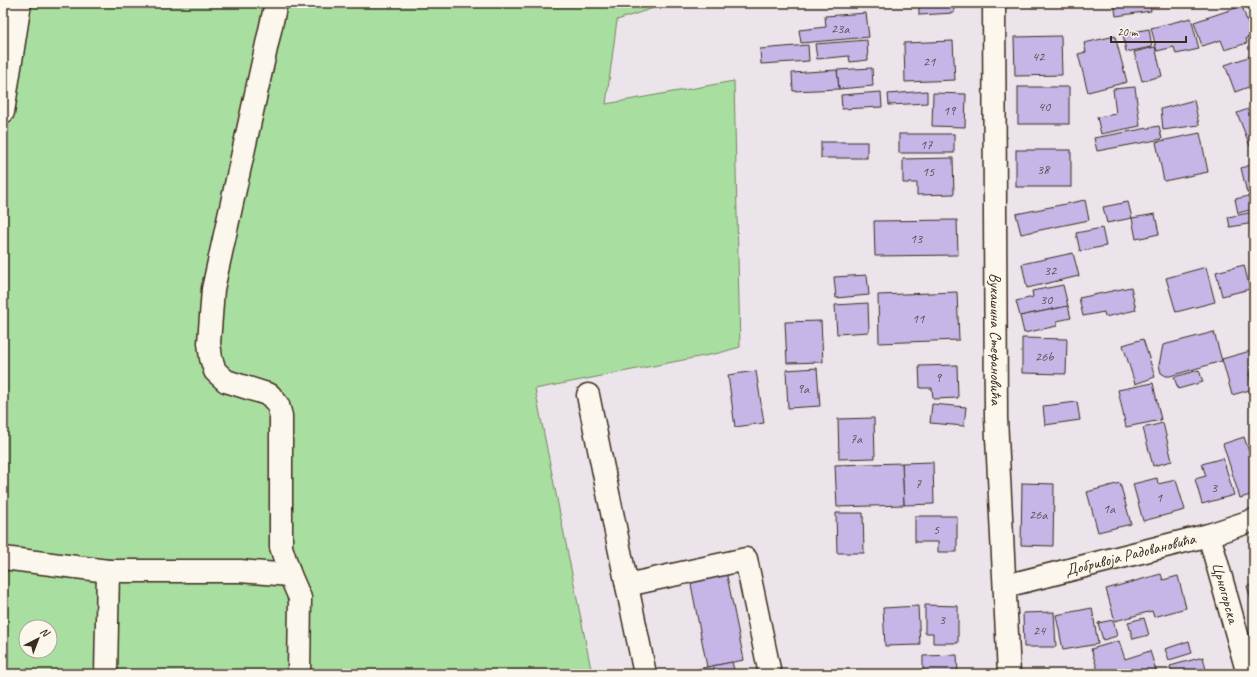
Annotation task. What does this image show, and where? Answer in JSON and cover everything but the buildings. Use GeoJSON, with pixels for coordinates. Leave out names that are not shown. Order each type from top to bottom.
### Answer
{"type":"FeatureCollection","features":[{"type":"Feature","properties":{"kind":"street"},"geometry":{"type":"LineString","coordinates":[[3,112],[20,3]]}},
{"type":"Feature","properties":{"kind":"street"},"geometry":{"type":"LineString","coordinates":[[276,3],[213,289],[209,343],[215,371],[226,381],[270,395],[278,405],[281,416],[281,547],[290,575],[300,598],[299,674]]}},
{"type":"Feature","properties":{"kind":"street","name":"Вукашина Стефановића"},"geometry":{"type":"LineString","coordinates":[[994,3],[996,418],[1009,674]]}},
{"type":"Feature","properties":{"kind":"street"},"geometry":{"type":"LineString","coordinates":[[588,395],[645,674]]}},
{"type":"Feature","properties":{"kind":"street","name":"Добривоја Радовановића"},"geometry":{"type":"LineString","coordinates":[[1005,586],[1209,535],[1254,520]]}},
{"type":"Feature","properties":{"kind":"street","name":"Црногорска"},"geometry":{"type":"LineString","coordinates":[[1209,535],[1248,674]]}},
{"type":"Feature","properties":{"kind":"street"},"geometry":{"type":"LineString","coordinates":[[3,558],[108,571],[240,571],[290,575]]}},
{"type":"Feature","properties":{"kind":"street"},"geometry":{"type":"LineString","coordinates":[[626,585],[746,559],[770,674]]}},
{"type":"Feature","properties":{"kind":"street"},"geometry":{"type":"LineString","coordinates":[[106,674],[108,571]]}},
{"type":"Feature","properties":{"kind":"green space"},"geometry":{"type":"Polygon","coordinates":[[[3,3],[669,3],[617,20],[606,104],[734,81],[740,347],[719,353],[535,389],[592,674],[3,674],[3,3]]]}}]}
